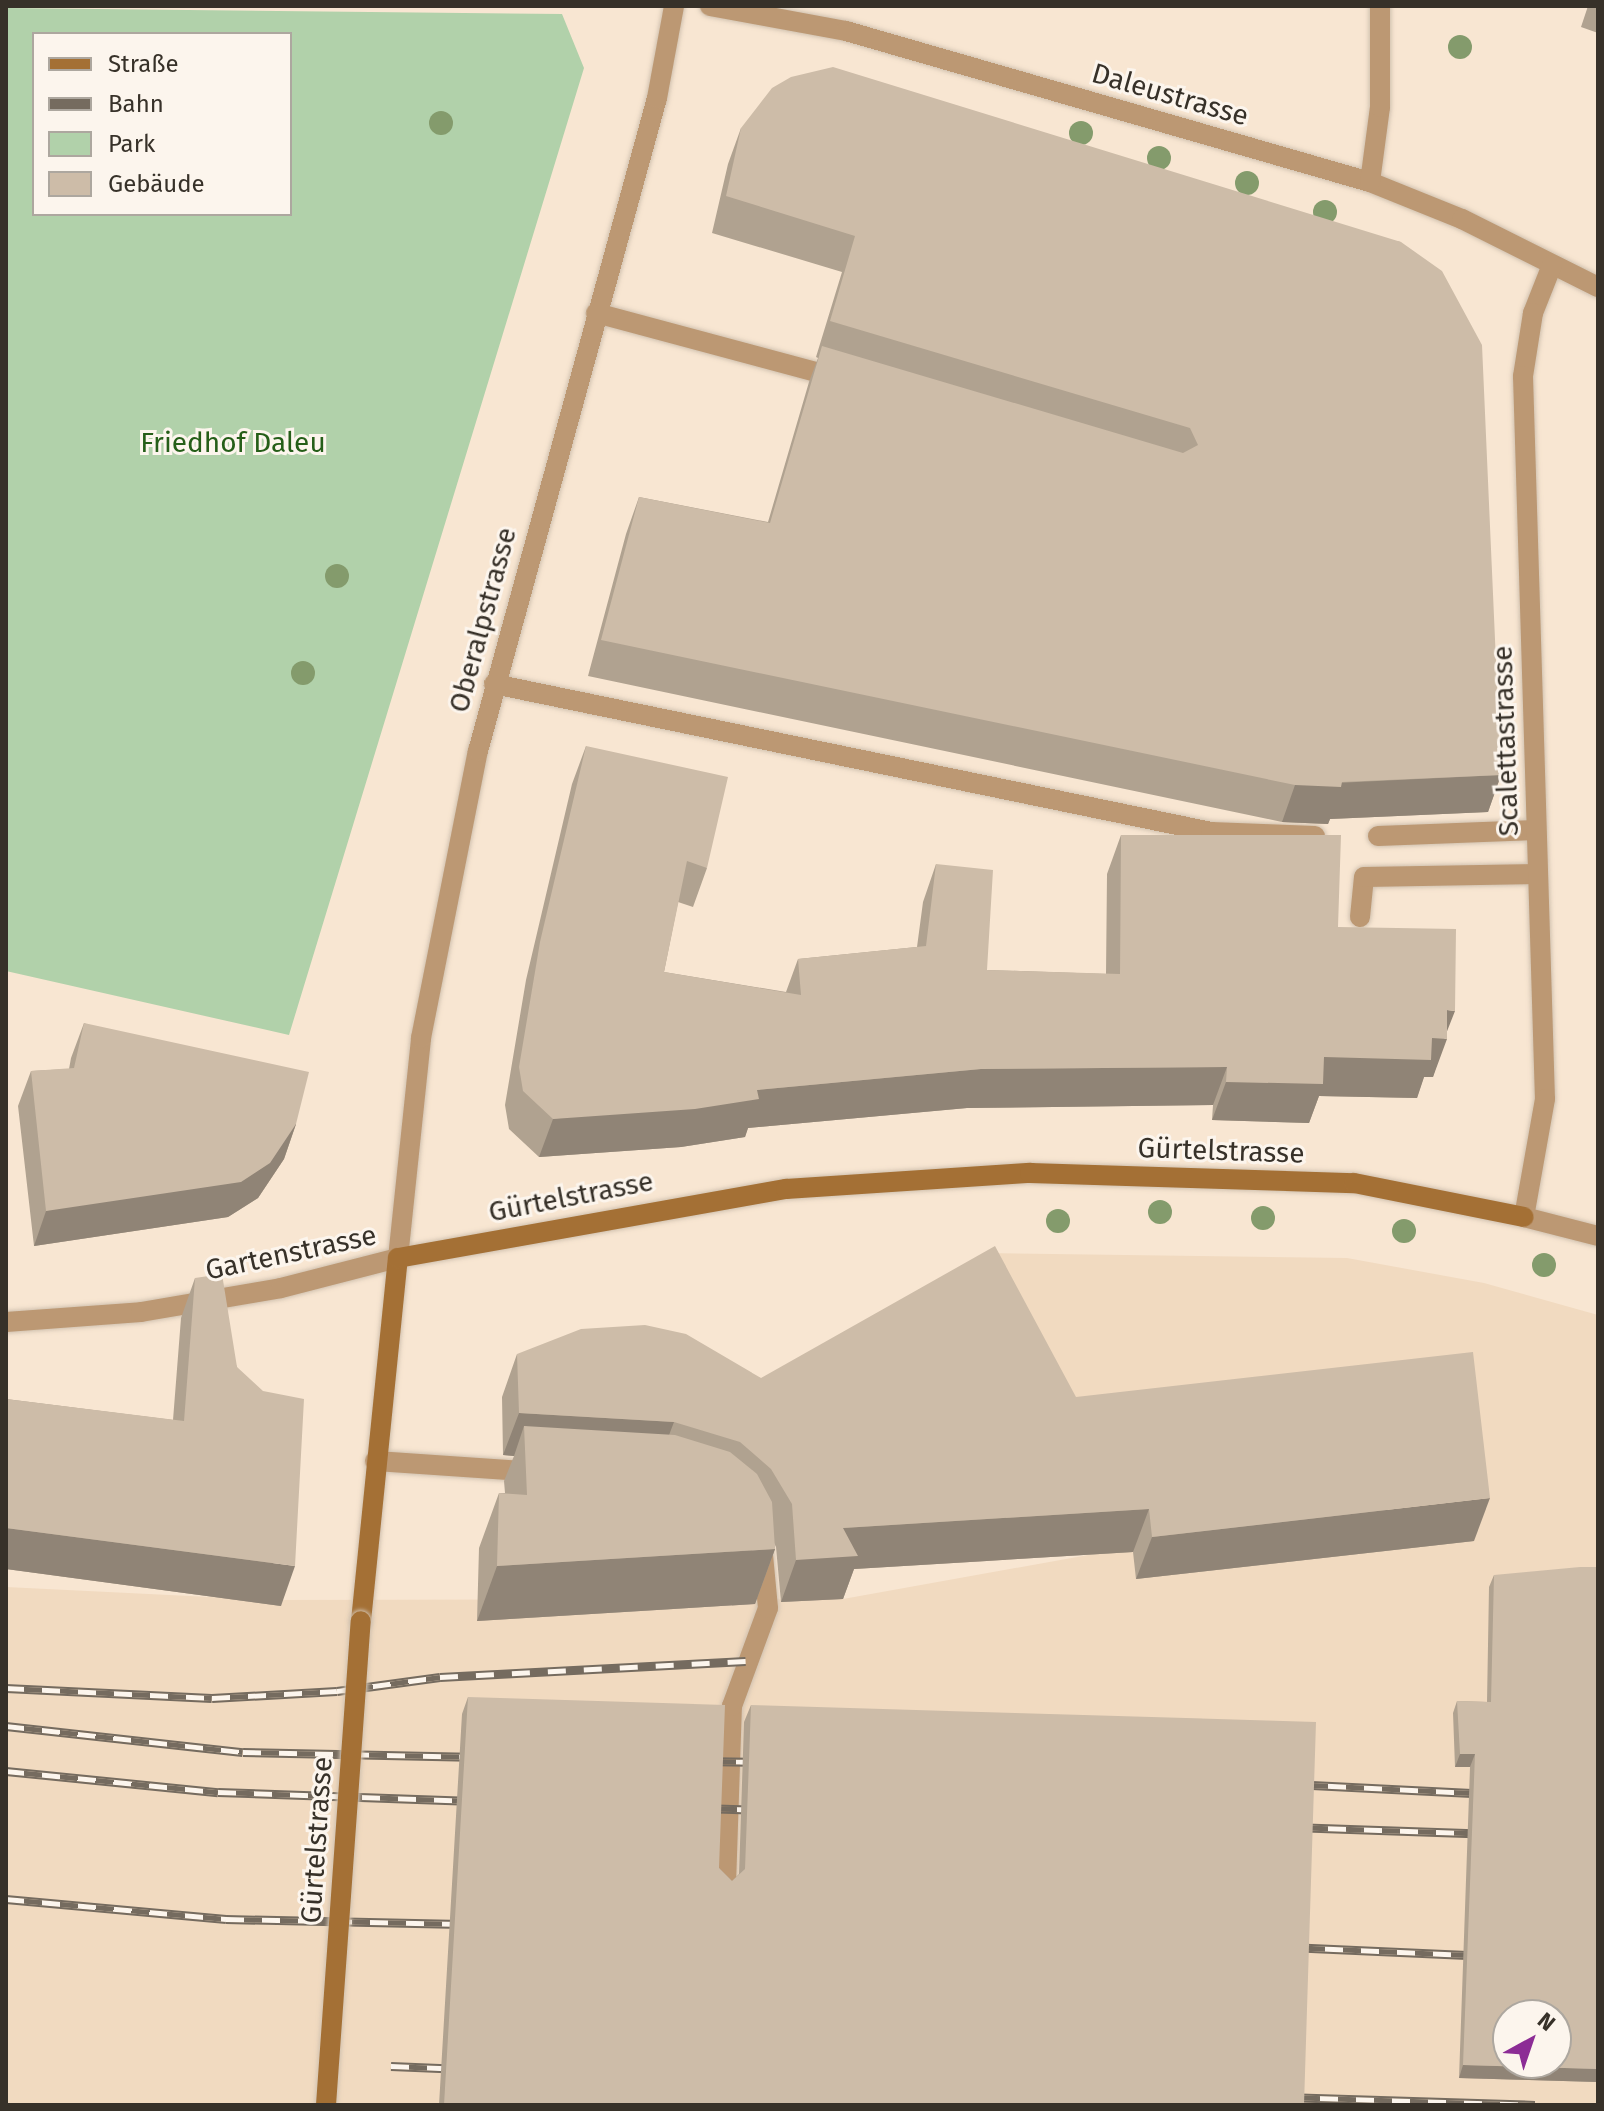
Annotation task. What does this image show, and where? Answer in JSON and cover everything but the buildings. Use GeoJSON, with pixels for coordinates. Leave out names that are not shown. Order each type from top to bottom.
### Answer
{"type":"FeatureCollection","features":[{"type":"Feature","properties":{"kind":"street","name":"Oberalpstrasse"},"geometry":{"type":"LineString","coordinates":[[398,1258],[421,1038],[494,684],[657,98],[674,6]]}},
{"type":"Feature","properties":{"kind":"street","name":"Daleustrasse"},"geometry":{"type":"LineString","coordinates":[[710,6],[846,31],[1370,182],[1462,219],[1598,287]]}},
{"type":"Feature","properties":{"kind":"street"},"geometry":{"type":"LineString","coordinates":[[1370,182],[1380,107],[1380,6]]}},
{"type":"Feature","properties":{"kind":"street","name":"Scalettastrasse"},"geometry":{"type":"LineString","coordinates":[[1524,1217],[1545,1099],[1523,376],[1533,313],[1552,265]]}},
{"type":"Feature","properties":{"kind":"street"},"geometry":{"type":"LineString","coordinates":[[596,313],[858,383]]}},
{"type":"Feature","properties":{"kind":"street"},"geometry":{"type":"LineString","coordinates":[[494,684],[1211,832],[1324,836]]}},
{"type":"Feature","properties":{"kind":"street"},"geometry":{"type":"LineString","coordinates":[[1378,836],[1536,830]]}},
{"type":"Feature","properties":{"kind":"street"},"geometry":{"type":"LineString","coordinates":[[1360,917],[1364,877],[1538,874]]}},
{"type":"Feature","properties":{"kind":"street","name":"Gürtelstrasse"},"geometry":{"type":"LineString","coordinates":[[326,2105],[361,1621],[398,1258],[786,1189],[1030,1173],[1354,1183],[1524,1217],[1598,1236]]}},
{"type":"Feature","properties":{"kind":"street","name":"Gartenstrasse"},"geometry":{"type":"LineString","coordinates":[[6,1322],[141,1312],[281,1288],[398,1258]]}},
{"type":"Feature","properties":{"kind":"street"},"geometry":{"type":"LineString","coordinates":[[375,1461],[550,1473]]}},
{"type":"Feature","properties":{"kind":"street"},"geometry":{"type":"LineString","coordinates":[[726,1885],[732,1706],[768,1608],[765,1553],[753,1529]]}},
{"type":"Feature","properties":{"kind":"shaded area"},"geometry":{"type":"Polygon","coordinates":[[[983,1253],[1347,1258],[1484,1283],[1598,1315],[1598,2105],[6,2105],[6,1587],[273,1600],[843,1599],[1116,1550],[983,1253]]]}},
{"type":"Feature","properties":{"kind":"green space","name":"Friedhof Daleu"},"geometry":{"type":"Polygon","coordinates":[[[6,8],[562,14],[584,68],[289,1035],[6,971],[6,8]]]}},
{"type":"Feature","properties":{"kind":"railway"},"geometry":{"type":"LineString","coordinates":[[6,1688],[212,1698],[337,1691],[440,1677],[746,1661]]}},
{"type":"Feature","properties":{"kind":"railway"},"geometry":{"type":"LineString","coordinates":[[6,1726],[243,1752],[480,1757]]}},
{"type":"Feature","properties":{"kind":"railway"},"geometry":{"type":"LineString","coordinates":[[700,1761],[764,1762]]}},
{"type":"Feature","properties":{"kind":"railway"},"geometry":{"type":"LineString","coordinates":[[6,1771],[218,1792],[481,1801]]}},
{"type":"Feature","properties":{"kind":"railway"},"geometry":{"type":"LineString","coordinates":[[1292,1784],[1492,1794]]}},
{"type":"Feature","properties":{"kind":"railway"},"geometry":{"type":"LineString","coordinates":[[701,1808],[765,1810]]}},
{"type":"Feature","properties":{"kind":"railway"},"geometry":{"type":"LineString","coordinates":[[1292,1827],[1488,1834]]}},
{"type":"Feature","properties":{"kind":"railway"},"geometry":{"type":"LineString","coordinates":[[6,1899],[226,1919],[473,1924]]}},
{"type":"Feature","properties":{"kind":"railway"},"geometry":{"type":"LineString","coordinates":[[1289,1947],[1484,1956]]}},
{"type":"Feature","properties":{"kind":"railway"},"geometry":{"type":"LineString","coordinates":[[391,2066],[464,2069]]}},
{"type":"Feature","properties":{"kind":"railway"},"geometry":{"type":"LineString","coordinates":[[1284,2097],[1535,2105]]}}]}
